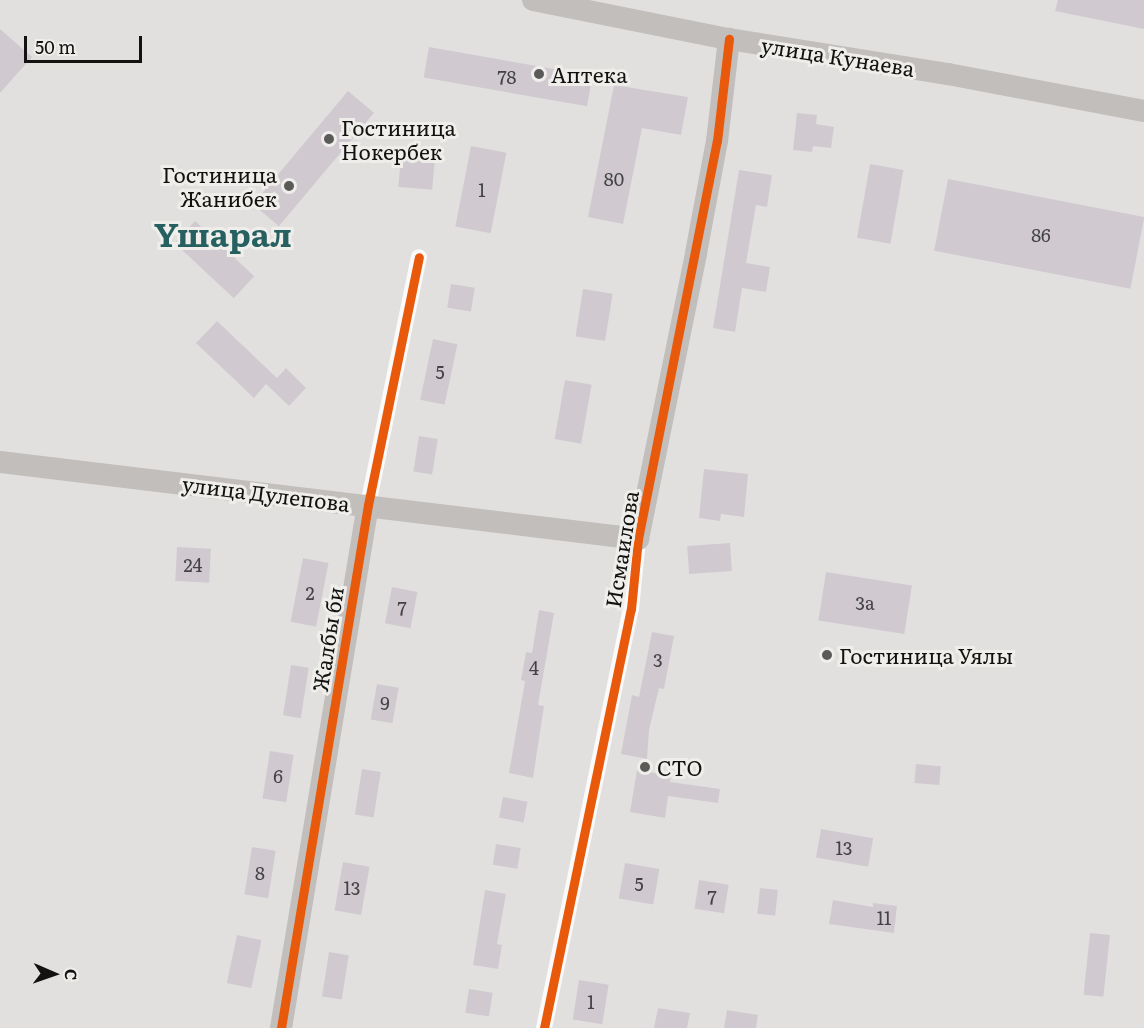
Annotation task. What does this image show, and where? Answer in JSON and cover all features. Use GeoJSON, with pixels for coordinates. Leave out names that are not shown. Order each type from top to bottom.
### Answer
{"type":"FeatureCollection","features":[{"type":"Feature","properties":{"kind":"street","name":"улица Кунаева"},"geometry":{"type":"LineString","coordinates":[[532,0],[729,39],[937,72],[1144,111]]}},
{"type":"Feature","properties":{"kind":"street","name":"Исмаилова"},"geometry":{"type":"LineString","coordinates":[[544,1028],[631,609],[638,539],[717,141],[729,39]]}},
{"type":"Feature","properties":{"kind":"street","name":"Жалбы би"},"geometry":{"type":"LineString","coordinates":[[281,1028],[368,505],[419,257]]}},
{"type":"Feature","properties":{"kind":"street","name":"улица Дулепова"},"geometry":{"type":"LineString","coordinates":[[0,462],[638,539]]}},
{"type":"Feature","properties":{"kind":"building"},"geometry":{"type":"Polygon","coordinates":[[[1058,0],[1144,0],[1144,29],[1055,11],[1058,0]]]}},
{"type":"Feature","properties":{"kind":"building"},"geometry":{"type":"Polygon","coordinates":[[[0,29],[32,57],[0,93],[0,29]]]}},
{"type":"Feature","properties":{"kind":"building"},"geometry":{"type":"Polygon","coordinates":[[[429,47],[592,76],[587,106],[424,78],[429,47]]]}},
{"type":"Feature","properties":{"kind":"building"},"geometry":{"type":"Polygon","coordinates":[[[614,85],[688,97],[681,135],[642,128],[623,224],[588,217],[614,85]]]}},
{"type":"Feature","properties":{"kind":"building"},"geometry":{"type":"Polygon","coordinates":[[[348,91],[374,113],[279,226],[253,204],[348,91]]]}},
{"type":"Feature","properties":{"kind":"building"},"geometry":{"type":"Polygon","coordinates":[[[797,113],[817,115],[816,124],[834,127],[831,148],[813,146],[812,152],[793,150],[797,113]]]}},
{"type":"Feature","properties":{"kind":"building"},"geometry":{"type":"Polygon","coordinates":[[[471,146],[506,153],[491,233],[455,226],[471,146]]]}},
{"type":"Feature","properties":{"kind":"building"},"geometry":{"type":"Polygon","coordinates":[[[401,156],[435,159],[432,190],[398,187],[401,156]]]}},
{"type":"Feature","properties":{"kind":"building"},"geometry":{"type":"Polygon","coordinates":[[[870,164],[903,170],[890,244],[857,238],[870,164]]]}},
{"type":"Feature","properties":{"kind":"building"},"geometry":{"type":"Polygon","coordinates":[[[739,170],[772,175],[767,207],[756,205],[746,263],[770,267],[766,292],[742,288],[735,332],[713,328],[739,170]]]}},
{"type":"Feature","properties":{"kind":"building"},"geometry":{"type":"Polygon","coordinates":[[[948,179],[1144,217],[1130,289],[934,251],[948,179]]]}},
{"type":"Feature","properties":{"kind":"building"},"geometry":{"type":"Polygon","coordinates":[[[195,221],[254,276],[234,298],[175,243],[195,221]]]}},
{"type":"Feature","properties":{"kind":"building"},"geometry":{"type":"Polygon","coordinates":[[[451,284],[475,288],[471,311],[447,308],[451,284]]]}},
{"type":"Feature","properties":{"kind":"building"},"geometry":{"type":"Polygon","coordinates":[[[583,289],[613,294],[605,341],[575,336],[583,289]]]}},
{"type":"Feature","properties":{"kind":"building"},"geometry":{"type":"Polygon","coordinates":[[[217,321],[277,378],[286,368],[306,388],[289,406],[266,384],[254,398],[196,343],[217,321]]]}},
{"type":"Feature","properties":{"kind":"building"},"geometry":{"type":"Polygon","coordinates":[[[433,339],[457,344],[445,405],[420,400],[433,339]]]}},
{"type":"Feature","properties":{"kind":"building"},"geometry":{"type":"Polygon","coordinates":[[[565,380],[592,385],[581,444],[555,439],[565,380]]]}},
{"type":"Feature","properties":{"kind":"building"},"geometry":{"type":"Polygon","coordinates":[[[419,436],[438,439],[432,475],[413,472],[419,436]]]}},
{"type":"Feature","properties":{"kind":"building"},"geometry":{"type":"Polygon","coordinates":[[[704,469],[748,474],[744,517],[721,514],[720,521],[699,518],[704,469]]]}},
{"type":"Feature","properties":{"kind":"building"},"geometry":{"type":"Polygon","coordinates":[[[730,543],[732,571],[689,574],[687,546],[730,543]]]}},
{"type":"Feature","properties":{"kind":"building"},"geometry":{"type":"Polygon","coordinates":[[[177,547],[211,549],[209,583],[175,581],[177,547]]]}},
{"type":"Feature","properties":{"kind":"building"},"geometry":{"type":"Polygon","coordinates":[[[303,558],[329,563],[316,627],[291,622],[303,558]]]}},
{"type":"Feature","properties":{"kind":"building"},"geometry":{"type":"Polygon","coordinates":[[[826,572],[912,586],[904,634],[818,620],[826,572]]]}},
{"type":"Feature","properties":{"kind":"building"},"geometry":{"type":"Polygon","coordinates":[[[392,587],[418,592],[410,628],[385,623],[392,587]]]}},
{"type":"Feature","properties":{"kind":"building"},"geometry":{"type":"Polygon","coordinates":[[[539,610],[554,613],[538,705],[544,706],[533,778],[509,773],[525,681],[521,680],[526,652],[532,653],[539,610]]]}},
{"type":"Feature","properties":{"kind":"building"},"geometry":{"type":"Polygon","coordinates":[[[652,632],[674,636],[664,689],[659,688],[649,730],[647,759],[621,754],[632,695],[639,697],[652,632]]]}},
{"type":"Feature","properties":{"kind":"building"},"geometry":{"type":"Polygon","coordinates":[[[291,665],[309,668],[301,718],[283,715],[291,665]]]}},
{"type":"Feature","properties":{"kind":"building"},"geometry":{"type":"Polygon","coordinates":[[[377,684],[399,688],[392,723],[371,719],[377,684]]]}},
{"type":"Feature","properties":{"kind":"building"},"geometry":{"type":"Polygon","coordinates":[[[270,751],[294,755],[286,802],[262,798],[270,751]]]}},
{"type":"Feature","properties":{"kind":"building"},"geometry":{"type":"Polygon","coordinates":[[[916,764],[941,766],[939,785],[914,783],[916,764]]]}},
{"type":"Feature","properties":{"kind":"building"},"geometry":{"type":"Polygon","coordinates":[[[362,769],[381,772],[374,817],[355,814],[362,769]]]}},
{"type":"Feature","properties":{"kind":"building"},"geometry":{"type":"Polygon","coordinates":[[[637,770],[671,776],[670,782],[720,789],[718,803],[668,796],[665,818],[630,812],[637,770]]]}},
{"type":"Feature","properties":{"kind":"building"},"geometry":{"type":"Polygon","coordinates":[[[503,797],[528,802],[524,822],[499,818],[503,797]]]}},
{"type":"Feature","properties":{"kind":"building"},"geometry":{"type":"Polygon","coordinates":[[[821,829],[873,838],[868,867],[816,858],[821,829]]]}},
{"type":"Feature","properties":{"kind":"building"},"geometry":{"type":"Polygon","coordinates":[[[496,844],[521,848],[517,869],[493,865],[496,844]]]}},
{"type":"Feature","properties":{"kind":"building"},"geometry":{"type":"Polygon","coordinates":[[[252,847],[276,851],[268,898],[244,894],[252,847]]]}},
{"type":"Feature","properties":{"kind":"building"},"geometry":{"type":"Polygon","coordinates":[[[343,862],[370,867],[361,915],[334,910],[343,862]]]}},
{"type":"Feature","properties":{"kind":"building"},"geometry":{"type":"Polygon","coordinates":[[[625,863],[659,869],[653,905],[619,898],[625,863]]]}},
{"type":"Feature","properties":{"kind":"building"},"geometry":{"type":"Polygon","coordinates":[[[699,880],[729,885],[724,913],[694,909],[699,880]]]}},
{"type":"Feature","properties":{"kind":"building"},"geometry":{"type":"Polygon","coordinates":[[[760,888],[778,890],[775,916],[757,914],[760,888]]]}},
{"type":"Feature","properties":{"kind":"building"},"geometry":{"type":"Polygon","coordinates":[[[485,890],[506,894],[497,944],[502,945],[498,969],[473,965],[485,890]]]}},
{"type":"Feature","properties":{"kind":"building"},"geometry":{"type":"Polygon","coordinates":[[[833,900],[873,907],[873,903],[897,906],[894,933],[829,924],[833,900]]]}},
{"type":"Feature","properties":{"kind":"building"},"geometry":{"type":"Polygon","coordinates":[[[1090,933],[1110,935],[1103,997],[1084,995],[1090,933]]]}},
{"type":"Feature","properties":{"kind":"building"},"geometry":{"type":"Polygon","coordinates":[[[237,935],[261,940],[251,988],[227,983],[237,935]]]}},
{"type":"Feature","properties":{"kind":"building"},"geometry":{"type":"Polygon","coordinates":[[[329,952],[349,955],[342,1000],[322,996],[329,952]]]}},
{"type":"Feature","properties":{"kind":"building"},"geometry":{"type":"Polygon","coordinates":[[[579,980],[609,985],[602,1024],[573,1020],[579,980]]]}},
{"type":"Feature","properties":{"kind":"building"},"geometry":{"type":"Polygon","coordinates":[[[469,989],[493,993],[489,1016],[465,1013],[469,989]]]}},
{"type":"Feature","properties":{"kind":"building"},"geometry":{"type":"Polygon","coordinates":[[[658,1008],[690,1013],[687,1028],[654,1028],[658,1008]]]}},
{"type":"Feature","properties":{"kind":"building"},"geometry":{"type":"Polygon","coordinates":[[[727,1010],[758,1015],[756,1028],[724,1028],[727,1010]]]}},
{"type":"Feature","properties":{"kind":"cycle path"},"geometry":{"type":"LineString","coordinates":[[544,1028],[631,609],[638,539],[717,141],[729,39]]}},
{"type":"Feature","properties":{"kind":"cycle path"},"geometry":{"type":"LineString","coordinates":[[281,1028],[368,505],[419,257]]}},
{"type":"Feature","properties":{"kind":"place","name":"Аптека"},"geometry":{"type":"Point","coordinates":[539,74]}},
{"type":"Feature","properties":{"kind":"place","name":"Гостиница Нокербек"},"geometry":{"type":"Point","coordinates":[329,139]}},
{"type":"Feature","properties":{"kind":"place","name":"Гостиница Жанибек"},"geometry":{"type":"Point","coordinates":[289,186]}},
{"type":"Feature","properties":{"kind":"place","name":"Гостиница Уялы"},"geometry":{"type":"Point","coordinates":[827,655]}},
{"type":"Feature","properties":{"kind":"place","name":"СТО"},"geometry":{"type":"Point","coordinates":[645,767]}},
{"type":"Feature","properties":{"kind":"district","name":"Үшарал"},"geometry":{"type":"Point","coordinates":[223,233]}}]}
